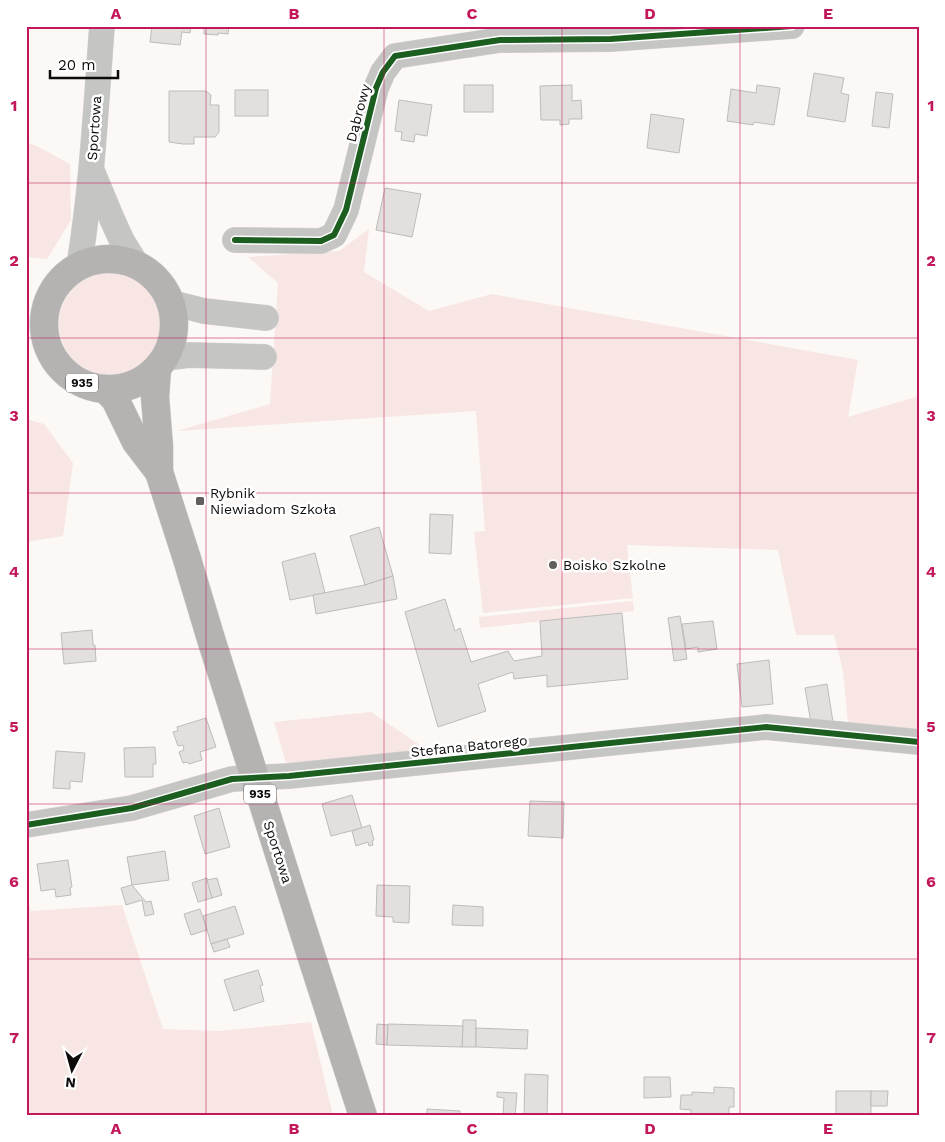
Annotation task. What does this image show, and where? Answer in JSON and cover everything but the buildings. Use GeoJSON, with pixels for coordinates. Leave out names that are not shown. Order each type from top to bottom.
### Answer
{"type":"FeatureCollection","features":[{"type":"Feature","properties":{"kind":"main road","name":"935"},"geometry":{"type":"LineString","coordinates":[[118,259],[137,265],[152,274],[164,287],[172,303],[175,322],[173,341],[161,364],[142,381],[124,388],[105,389],[90,387],[76,381],[54,359],[46,343],[44,324],[46,306],[54,289],[65,276],[79,266],[98,260],[118,259]]}},
{"type":"Feature","properties":{"kind":"main road","name":"935"},"geometry":{"type":"LineString","coordinates":[[26,300],[54,289]]}},
{"type":"Feature","properties":{"kind":"main road","name":"935"},"geometry":{"type":"LineString","coordinates":[[26,350],[54,359]]}},
{"type":"Feature","properties":{"kind":"main road","name":"Sportowa"},"geometry":{"type":"LineString","coordinates":[[161,364],[155,397],[159,472],[210,639],[363,1116]]}},
{"type":"Feature","properties":{"kind":"main road","name":"Sportowa"},"geometry":{"type":"LineString","coordinates":[[105,389],[115,399],[136,442],[159,472]]}},
{"type":"Feature","properties":{"kind":"street","name":"Sportowa"},"geometry":{"type":"LineString","coordinates":[[79,266],[92,169],[102,26]]}},
{"type":"Feature","properties":{"kind":"street","name":"Dąbrowy"},"geometry":{"type":"LineString","coordinates":[[235,240],[321,241],[334,235],[346,210],[376,88],[383,72],[395,56],[500,40],[611,39],[792,26]]}},
{"type":"Feature","properties":{"kind":"street","name":"Sportowa"},"geometry":{"type":"LineString","coordinates":[[92,169],[122,241],[137,265]]}},
{"type":"Feature","properties":{"kind":"street"},"geometry":{"type":"LineString","coordinates":[[172,303],[204,311],[266,318]]}},
{"type":"Feature","properties":{"kind":"street"},"geometry":{"type":"LineString","coordinates":[[161,364],[197,354],[264,357]]}},
{"type":"Feature","properties":{"kind":"street","name":"Stefana Batorego"},"geometry":{"type":"LineString","coordinates":[[26,825],[132,808],[232,779],[299,775],[766,727],[919,742]]}},
{"type":"Feature","properties":{"kind":"shaded area"},"geometry":{"type":"Polygon","coordinates":[[[26,142],[70,164],[71,220],[47,259],[26,257],[26,142]]]}},
{"type":"Feature","properties":{"kind":"shaded area"},"geometry":{"type":"Polygon","coordinates":[[[369,229],[364,272],[429,311],[492,294],[858,360],[848,417],[919,396],[919,729],[848,723],[843,671],[834,635],[796,635],[778,550],[627,545],[633,598],[483,613],[474,532],[485,531],[476,411],[177,431],[270,404],[278,283],[248,257],[339,251],[369,229]]]}},
{"type":"Feature","properties":{"kind":"shaded area"},"geometry":{"type":"Polygon","coordinates":[[[111,272],[131,276],[148,287],[159,304],[163,324],[159,344],[148,361],[131,372],[111,376],[91,372],[74,361],[63,344],[59,324],[63,304],[74,287],[91,276],[111,272]]]}},
{"type":"Feature","properties":{"kind":"shaded area"},"geometry":{"type":"Polygon","coordinates":[[[26,419],[44,424],[73,463],[63,536],[26,542],[26,419]]]}},
{"type":"Feature","properties":{"kind":"shaded area"},"geometry":{"type":"Polygon","coordinates":[[[633,601],[634,611],[480,628],[479,617],[633,601]]]}},
{"type":"Feature","properties":{"kind":"shaded area"},"geometry":{"type":"Polygon","coordinates":[[[371,712],[430,752],[288,769],[274,722],[371,712]]]}},
{"type":"Feature","properties":{"kind":"shaded area"},"geometry":{"type":"Polygon","coordinates":[[[26,894],[31,911],[122,905],[163,1029],[220,1031],[311,1022],[333,1116],[26,1116],[26,894]]]}},
{"type":"Feature","properties":{"kind":"cycle path"},"geometry":{"type":"LineString","coordinates":[[235,240],[321,241],[334,235],[346,210],[376,88],[383,72],[395,56],[500,40],[611,39],[792,26]]}},
{"type":"Feature","properties":{"kind":"cycle path"},"geometry":{"type":"LineString","coordinates":[[26,825],[132,808],[232,779],[289,776],[766,727],[919,742]]}},
{"type":"Feature","properties":{"kind":"place","name":"Rybnik Niewiadom Szkoła"},"geometry":{"type":"Point","coordinates":[200,501]}},
{"type":"Feature","properties":{"kind":"place","name":"Boisko Szkolne"},"geometry":{"type":"Point","coordinates":[553,565]}}]}
